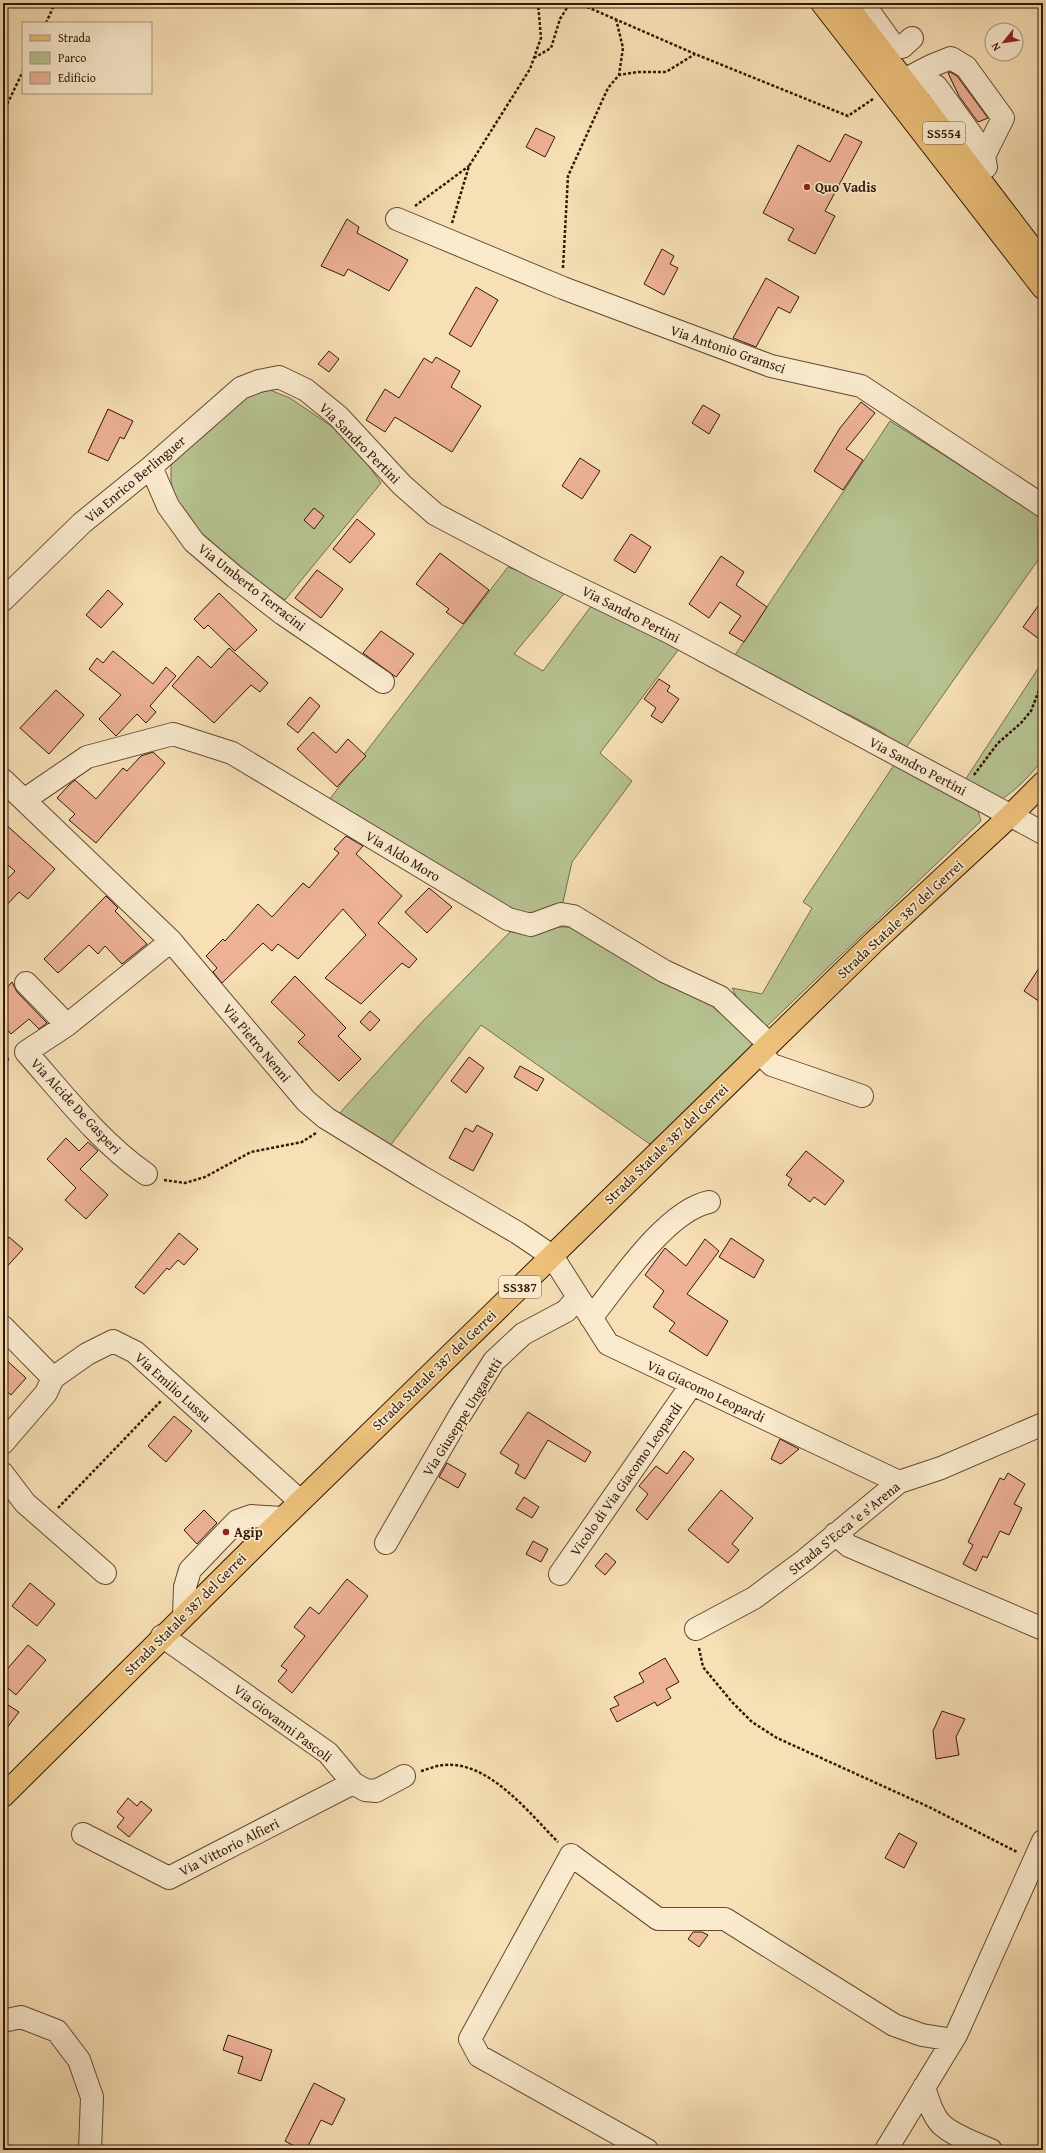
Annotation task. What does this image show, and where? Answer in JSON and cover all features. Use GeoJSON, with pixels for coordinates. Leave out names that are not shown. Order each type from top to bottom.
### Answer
{"type":"FeatureCollection","features":[{"type":"Feature","properties":{"kind":"main road","name":"SS554"},"geometry":{"type":"LineString","coordinates":[[822,3],[899,82],[991,194],[1043,263]]}},
{"type":"Feature","properties":{"kind":"main road","name":"SS554"},"geometry":{"type":"LineString","coordinates":[[855,6],[899,82],[1043,288]]}},
{"type":"Feature","properties":{"kind":"main road","name":"Strada Statale 387 del Gerrei"},"geometry":{"type":"LineString","coordinates":[[5,1791],[282,1518],[874,942],[1010,816],[1043,783]]}},
{"type":"Feature","properties":{"kind":"street"},"geometry":{"type":"LineString","coordinates":[[855,6],[894,45],[902,47],[912,38]]}},
{"type":"Feature","properties":{"kind":"street"},"geometry":{"type":"LineString","coordinates":[[899,82],[931,66],[952,58],[966,67],[1003,118],[984,156]]}},
{"type":"Feature","properties":{"kind":"street"},"geometry":{"type":"LineString","coordinates":[[899,82],[920,78],[936,86],[973,137],[984,156],[991,194]]}},
{"type":"Feature","properties":{"kind":"street","name":"Via Antonio Gramsci"},"geometry":{"type":"LineString","coordinates":[[397,218],[563,288],[771,366],[860,386],[1043,506]]}},
{"type":"Feature","properties":{"kind":"street","name":"Via Enrico Berlinguer"},"geometry":{"type":"LineString","coordinates":[[3,600],[82,523],[151,467],[241,388],[259,381],[279,377]]}},
{"type":"Feature","properties":{"kind":"street","name":"Via Sandro Pertini"},"geometry":{"type":"LineString","coordinates":[[279,377],[306,390],[338,416],[402,485],[435,514],[535,567],[669,632],[1043,833]]}},
{"type":"Feature","properties":{"kind":"street","name":"Via Umberto Terracini"},"geometry":{"type":"LineString","coordinates":[[151,467],[168,506],[194,542],[235,577],[283,614],[383,682]]}},
{"type":"Feature","properties":{"kind":"street","name":"Via Aldo Moro"},"geometry":{"type":"LineString","coordinates":[[24,800],[87,757],[173,734],[224,751],[238,757],[508,919],[531,925],[561,914],[573,916],[664,971],[720,997],[765,1048],[772,1065],[862,1096]]}},
{"type":"Feature","properties":{"kind":"street","name":"Via Pietro Nenni"},"geometry":{"type":"LineString","coordinates":[[3,780],[171,941],[306,1101],[331,1120],[420,1176],[518,1233],[552,1256]]}},
{"type":"Feature","properties":{"kind":"street","name":"Via Alcide De Gasperi"},"geometry":{"type":"LineString","coordinates":[[146,1174],[125,1159],[91,1126],[26,1052],[67,1025],[171,941]]}},
{"type":"Feature","properties":{"kind":"street"},"geometry":{"type":"LineString","coordinates":[[26,983],[67,1025]]}},
{"type":"Feature","properties":{"kind":"street"},"geometry":{"type":"LineString","coordinates":[[591,1318],[630,1268],[672,1222],[695,1205],[709,1202]]}},
{"type":"Feature","properties":{"kind":"street","name":"Via Giacomo Leopardi"},"geometry":{"type":"LineString","coordinates":[[552,1256],[608,1344],[899,1482]]}},
{"type":"Feature","properties":{"kind":"street","name":"Via Giuseppe Ungaretti"},"geometry":{"type":"LineString","coordinates":[[386,1544],[460,1415],[494,1361],[523,1334],[566,1311],[578,1297]]}},
{"type":"Feature","properties":{"kind":"street"},"geometry":{"type":"LineString","coordinates":[[3,1327],[53,1378],[46,1393],[3,1442]]}},
{"type":"Feature","properties":{"kind":"street","name":"Via Emilio Lussu"},"geometry":{"type":"LineString","coordinates":[[53,1378],[87,1354],[113,1341],[135,1352],[300,1501]]}},
{"type":"Feature","properties":{"kind":"street","name":"Vicolo di Via Giacomo Leopardi"},"geometry":{"type":"LineString","coordinates":[[560,1574],[692,1384]]}},
{"type":"Feature","properties":{"kind":"street","name":"Strada S'Ecca 'e s'Arena"},"geometry":{"type":"LineString","coordinates":[[696,1629],[754,1598],[805,1560],[899,1482],[948,1465],[1043,1424]]}},
{"type":"Feature","properties":{"kind":"street"},"geometry":{"type":"LineString","coordinates":[[3,1474],[26,1503],[104,1573]]}},
{"type":"Feature","properties":{"kind":"street"},"geometry":{"type":"LineString","coordinates":[[184,1615],[185,1587],[190,1570],[237,1521],[251,1516],[282,1518]]}},
{"type":"Feature","properties":{"kind":"street"},"geometry":{"type":"LineString","coordinates":[[835,1534],[849,1546],[1043,1629]]}},
{"type":"Feature","properties":{"kind":"street","name":"Via Giovanni Pascoli"},"geometry":{"type":"LineString","coordinates":[[162,1636],[328,1754],[353,1783],[365,1790],[376,1791],[404,1776]]}},
{"type":"Feature","properties":{"kind":"street","name":"Via Vittorio Alfieri"},"geometry":{"type":"LineString","coordinates":[[83,1834],[169,1878],[353,1783]]}},
{"type":"Feature","properties":{"kind":"street"},"geometry":{"type":"LineString","coordinates":[[886,2150],[953,2040],[1043,1841]]}},
{"type":"Feature","properties":{"kind":"street"},"geometry":{"type":"LineString","coordinates":[[646,2150],[479,2056],[470,2039],[571,1855],[658,1919],[725,1919],[894,2024],[922,2035],[953,2040]]}},
{"type":"Feature","properties":{"kind":"street"},"geometry":{"type":"LineString","coordinates":[[3,2021],[21,2017],[57,2031],[79,2060],[92,2097],[90,2150]]}},
{"type":"Feature","properties":{"kind":"street"},"geometry":{"type":"LineString","coordinates":[[924,2088],[931,2107],[942,2124],[966,2139],[991,2150]]}},
{"type":"Feature","properties":{"kind":"path"},"geometry":{"type":"LineString","coordinates":[[46,22],[55,3]]}},
{"type":"Feature","properties":{"kind":"path"},"geometry":{"type":"LineString","coordinates":[[448,239],[469,166],[530,69],[541,38],[538,3]]}},
{"type":"Feature","properties":{"kind":"path"},"geometry":{"type":"LineString","coordinates":[[534,58],[551,48],[560,19],[570,3]]}},
{"type":"Feature","properties":{"kind":"path"},"geometry":{"type":"LineString","coordinates":[[578,3],[695,54],[848,116],[899,82]]}},
{"type":"Feature","properties":{"kind":"path"},"geometry":{"type":"LineString","coordinates":[[563,288],[568,176],[608,88],[619,75],[623,48],[616,19]]}},
{"type":"Feature","properties":{"kind":"path"},"geometry":{"type":"LineString","coordinates":[[619,75],[638,72],[666,72],[695,54]]}},
{"type":"Feature","properties":{"kind":"path"},"geometry":{"type":"LineString","coordinates":[[3,112],[22,73]]}},
{"type":"Feature","properties":{"kind":"path"},"geometry":{"type":"LineString","coordinates":[[397,218],[469,166]]}},
{"type":"Feature","properties":{"kind":"path"},"geometry":{"type":"LineString","coordinates":[[964,790],[979,766],[998,743],[1021,724],[1032,711],[1043,680]]}},
{"type":"Feature","properties":{"kind":"path"},"geometry":{"type":"LineString","coordinates":[[146,1174],[161,1179],[185,1183],[205,1177],[251,1152],[302,1142],[331,1120]]}},
{"type":"Feature","properties":{"kind":"path"},"geometry":{"type":"LineString","coordinates":[[47,1523],[61,1503],[155,1406],[175,1388]]}},
{"type":"Feature","properties":{"kind":"path"},"geometry":{"type":"LineString","coordinates":[[696,1629],[697,1642],[703,1666],[732,1702],[752,1722],[777,1738],[929,1807],[1034,1861]]}},
{"type":"Feature","properties":{"kind":"path"},"geometry":{"type":"LineString","coordinates":[[404,1776],[445,1765],[469,1768],[495,1782],[571,1855]]}},
{"type":"Feature","properties":{"kind":"green space"},"geometry":{"type":"Polygon","coordinates":[[[270,390],[290,398],[349,438],[381,483],[285,600],[237,568],[202,537],[176,507],[171,481],[171,465],[234,404],[251,395],[270,390]]]}},
{"type":"Feature","properties":{"kind":"green space"},"geometry":{"type":"Polygon","coordinates":[[[890,421],[1043,518],[1043,553],[905,749],[880,731],[850,715],[817,702],[735,655],[890,421]]]}},
{"type":"Feature","properties":{"kind":"green space"},"geometry":{"type":"Polygon","coordinates":[[[508,567],[567,590],[514,654],[543,671],[592,605],[679,649],[600,753],[632,781],[572,862],[563,902],[554,905],[538,915],[521,915],[329,800],[508,567]]]}},
{"type":"Feature","properties":{"kind":"green space"},"geometry":{"type":"Polygon","coordinates":[[[1043,661],[1043,760],[1016,788],[997,802],[963,783],[1043,661]]]}},
{"type":"Feature","properties":{"kind":"green space"},"geometry":{"type":"Polygon","coordinates":[[[894,765],[978,811],[981,821],[765,1028],[739,1002],[732,988],[762,994],[812,908],[803,902],[894,765]]]}},
{"type":"Feature","properties":{"kind":"green space"},"geometry":{"type":"Polygon","coordinates":[[[559,927],[569,927],[670,985],[706,1001],[756,1044],[651,1145],[481,1025],[390,1146],[338,1115],[423,1021],[514,928],[543,932],[559,927]]]}},
{"type":"Feature","properties":{"kind":"building"},"geometry":{"type":"Polygon","coordinates":[[[950,72],[957,76],[988,118],[978,122],[959,96],[948,73],[950,72]]]}},
{"type":"Feature","properties":{"kind":"building"},"geometry":{"type":"Polygon","coordinates":[[[536,128],[555,137],[545,157],[526,147],[536,128]]]}},
{"type":"Feature","properties":{"kind":"building","name":"Quo Vadis"},"geometry":{"type":"Polygon","coordinates":[[[845,134],[862,142],[825,211],[835,216],[815,254],[788,240],[794,229],[763,213],[798,145],[830,162],[845,134]]]}},
{"type":"Feature","properties":{"kind":"building"},"geometry":{"type":"Polygon","coordinates":[[[347,219],[359,227],[357,233],[408,260],[389,291],[348,269],[344,276],[321,266],[347,219]]]}},
{"type":"Feature","properties":{"kind":"building"},"geometry":{"type":"Polygon","coordinates":[[[662,249],[674,256],[670,264],[678,268],[664,295],[644,284],[662,249]]]}},
{"type":"Feature","properties":{"kind":"building"},"geometry":{"type":"Polygon","coordinates":[[[766,278],[799,297],[790,313],[778,307],[756,347],[733,338],[766,278]]]}},
{"type":"Feature","properties":{"kind":"building"},"geometry":{"type":"Polygon","coordinates":[[[476,287],[498,300],[471,347],[449,334],[476,287]]]}},
{"type":"Feature","properties":{"kind":"building"},"geometry":{"type":"Polygon","coordinates":[[[329,351],[339,359],[329,372],[318,364],[329,351]]]}},
{"type":"Feature","properties":{"kind":"building"},"geometry":{"type":"Polygon","coordinates":[[[436,357],[460,371],[451,387],[481,406],[452,452],[395,417],[385,432],[366,420],[385,389],[399,398],[424,358],[432,363],[436,357]]]}},
{"type":"Feature","properties":{"kind":"building"},"geometry":{"type":"Polygon","coordinates":[[[861,402],[875,413],[846,449],[863,460],[843,490],[814,471],[840,428],[861,402]]]}},
{"type":"Feature","properties":{"kind":"building"},"geometry":{"type":"Polygon","coordinates":[[[703,405],[720,415],[709,434],[692,423],[703,405]]]}},
{"type":"Feature","properties":{"kind":"building"},"geometry":{"type":"Polygon","coordinates":[[[108,409],[133,421],[124,439],[120,437],[108,461],[88,452],[108,409]]]}},
{"type":"Feature","properties":{"kind":"building"},"geometry":{"type":"Polygon","coordinates":[[[580,458],[600,471],[582,499],[562,486],[580,458]]]}},
{"type":"Feature","properties":{"kind":"building"},"geometry":{"type":"Polygon","coordinates":[[[314,508],[324,516],[314,529],[304,520],[314,508]]]}},
{"type":"Feature","properties":{"kind":"building"},"geometry":{"type":"Polygon","coordinates":[[[357,519],[375,534],[350,563],[333,549],[357,519]]]}},
{"type":"Feature","properties":{"kind":"building"},"geometry":{"type":"Polygon","coordinates":[[[631,534],[651,547],[635,573],[614,560],[631,534]]]}},
{"type":"Feature","properties":{"kind":"building"},"geometry":{"type":"Polygon","coordinates":[[[440,553],[489,590],[463,624],[446,612],[449,609],[416,584],[440,553]]]}},
{"type":"Feature","properties":{"kind":"building"},"geometry":{"type":"Polygon","coordinates":[[[721,556],[744,572],[736,585],[767,607],[744,642],[729,633],[741,616],[720,602],[709,618],[689,604],[721,556]]]}},
{"type":"Feature","properties":{"kind":"building"},"geometry":{"type":"Polygon","coordinates":[[[317,570],[343,589],[321,618],[295,598],[317,570]]]}},
{"type":"Feature","properties":{"kind":"building"},"geometry":{"type":"Polygon","coordinates":[[[108,590],[123,604],[101,628],[86,615],[108,590]]]}},
{"type":"Feature","properties":{"kind":"building"},"geometry":{"type":"Polygon","coordinates":[[[219,593],[257,630],[235,651],[208,625],[204,629],[194,619],[219,593]]]}},
{"type":"Feature","properties":{"kind":"building"},"geometry":{"type":"Polygon","coordinates":[[[1043,599],[1043,642],[1023,627],[1043,599]]]}},
{"type":"Feature","properties":{"kind":"building"},"geometry":{"type":"Polygon","coordinates":[[[381,631],[414,654],[396,677],[363,653],[381,631]]]}},
{"type":"Feature","properties":{"kind":"building"},"geometry":{"type":"Polygon","coordinates":[[[229,648],[268,683],[260,692],[251,685],[214,723],[172,686],[198,656],[211,668],[229,648]]]}},
{"type":"Feature","properties":{"kind":"building"},"geometry":{"type":"Polygon","coordinates":[[[113,651],[153,684],[166,667],[176,676],[150,706],[156,712],[146,723],[137,714],[116,736],[99,719],[121,695],[89,669],[97,658],[103,663],[113,651]]]}},
{"type":"Feature","properties":{"kind":"building"},"geometry":{"type":"Polygon","coordinates":[[[659,679],[670,686],[667,691],[679,699],[662,723],[651,716],[656,708],[644,699],[659,679]]]}},
{"type":"Feature","properties":{"kind":"building"},"geometry":{"type":"Polygon","coordinates":[[[56,690],[84,715],[49,754],[20,728],[56,690]]]}},
{"type":"Feature","properties":{"kind":"building"},"geometry":{"type":"Polygon","coordinates":[[[310,697],[320,706],[298,733],[287,724],[310,697]]]}},
{"type":"Feature","properties":{"kind":"building"},"geometry":{"type":"Polygon","coordinates":[[[313,732],[336,753],[348,739],[366,756],[337,787],[297,749],[313,732]]]}},
{"type":"Feature","properties":{"kind":"building"},"geometry":{"type":"Polygon","coordinates":[[[153,752],[165,763],[96,843],[69,820],[75,814],[57,798],[75,780],[96,799],[123,768],[127,771],[141,756],[153,752]]]}},
{"type":"Feature","properties":{"kind":"building"},"geometry":{"type":"Polygon","coordinates":[[[3,822],[55,869],[28,899],[19,892],[3,909],[3,884],[15,871],[3,861],[3,822]]]}},
{"type":"Feature","properties":{"kind":"building"},"geometry":{"type":"Polygon","coordinates":[[[346,836],[363,846],[356,854],[402,896],[378,923],[417,959],[409,968],[402,963],[361,1004],[325,978],[366,935],[343,909],[298,959],[278,944],[272,951],[263,943],[222,983],[213,972],[217,968],[206,956],[223,939],[225,941],[258,904],[272,917],[303,883],[309,888],[339,853],[334,849],[346,836]]]}},
{"type":"Feature","properties":{"kind":"building"},"geometry":{"type":"Polygon","coordinates":[[[429,888],[452,907],[427,933],[405,912],[429,888]]]}},
{"type":"Feature","properties":{"kind":"building"},"geometry":{"type":"Polygon","coordinates":[[[106,896],[118,908],[115,911],[147,944],[122,964],[105,946],[98,954],[89,945],[58,973],[44,959],[106,896]]]}},
{"type":"Feature","properties":{"kind":"building"},"geometry":{"type":"Polygon","coordinates":[[[1043,962],[1043,1004],[1024,991],[1043,962]]]}},
{"type":"Feature","properties":{"kind":"building"},"geometry":{"type":"Polygon","coordinates":[[[295,976],[346,1028],[338,1036],[361,1059],[339,1081],[298,1042],[305,1035],[271,1002],[295,976]]]}},
{"type":"Feature","properties":{"kind":"building"},"geometry":{"type":"Polygon","coordinates":[[[12,982],[17,992],[47,1023],[39,1029],[29,1019],[11,1034],[3,1025],[3,992],[12,982]]]}},
{"type":"Feature","properties":{"kind":"building"},"geometry":{"type":"Polygon","coordinates":[[[370,1011],[380,1020],[370,1031],[360,1022],[370,1011]]]}},
{"type":"Feature","properties":{"kind":"building"},"geometry":{"type":"Polygon","coordinates":[[[469,1057],[484,1068],[466,1093],[451,1081],[469,1057]]]}},
{"type":"Feature","properties":{"kind":"building"},"geometry":{"type":"Polygon","coordinates":[[[520,1066],[544,1079],[537,1091],[514,1077],[520,1066]]]}},
{"type":"Feature","properties":{"kind":"building"},"geometry":{"type":"Polygon","coordinates":[[[477,1125],[493,1134],[473,1171],[449,1158],[465,1128],[473,1132],[477,1125]]]}},
{"type":"Feature","properties":{"kind":"building"},"geometry":{"type":"Polygon","coordinates":[[[66,1138],[79,1151],[88,1142],[98,1151],[80,1169],[108,1195],[86,1219],[65,1200],[76,1188],[47,1159],[66,1138]]]}},
{"type":"Feature","properties":{"kind":"building"},"geometry":{"type":"Polygon","coordinates":[[[806,1151],[844,1181],[825,1205],[814,1197],[810,1202],[788,1185],[792,1179],[786,1175],[806,1151]]]}},
{"type":"Feature","properties":{"kind":"building"},"geometry":{"type":"Polygon","coordinates":[[[179,1233],[198,1249],[184,1265],[178,1260],[169,1270],[167,1268],[144,1294],[135,1287],[179,1233]]]}},
{"type":"Feature","properties":{"kind":"building"},"geometry":{"type":"Polygon","coordinates":[[[9,1237],[23,1249],[3,1271],[3,1245],[9,1237]]]}},
{"type":"Feature","properties":{"kind":"building"},"geometry":{"type":"Polygon","coordinates":[[[731,1238],[764,1260],[754,1278],[719,1257],[731,1238]]]}},
{"type":"Feature","properties":{"kind":"building"},"geometry":{"type":"Polygon","coordinates":[[[705,1239],[719,1251],[687,1294],[728,1321],[707,1356],[669,1331],[675,1323],[653,1307],[664,1291],[645,1275],[665,1248],[686,1266],[705,1239]]]}},
{"type":"Feature","properties":{"kind":"building"},"geometry":{"type":"Polygon","coordinates":[[[3,1357],[26,1378],[11,1395],[3,1388],[3,1357]]]}},
{"type":"Feature","properties":{"kind":"building"},"geometry":{"type":"Polygon","coordinates":[[[528,1412],[591,1452],[585,1462],[548,1440],[525,1479],[515,1473],[519,1465],[500,1453],[528,1412]]]}},
{"type":"Feature","properties":{"kind":"building"},"geometry":{"type":"Polygon","coordinates":[[[174,1416],[192,1431],[166,1462],[148,1446],[174,1416]]]}},
{"type":"Feature","properties":{"kind":"building"},"geometry":{"type":"Polygon","coordinates":[[[780,1439],[799,1449],[781,1464],[771,1459],[780,1439]]]}},
{"type":"Feature","properties":{"kind":"building"},"geometry":{"type":"Polygon","coordinates":[[[684,1451],[694,1459],[647,1520],[636,1510],[648,1494],[639,1486],[656,1466],[667,1474],[684,1451]]]}},
{"type":"Feature","properties":{"kind":"building"},"geometry":{"type":"Polygon","coordinates":[[[447,1463],[466,1474],[458,1488],[439,1477],[447,1463]]]}},
{"type":"Feature","properties":{"kind":"building"},"geometry":{"type":"Polygon","coordinates":[[[1008,1473],[1025,1484],[1014,1504],[1022,1508],[1009,1535],[1000,1531],[987,1558],[983,1556],[976,1571],[963,1564],[973,1545],[968,1542],[1000,1478],[1004,1480],[1008,1473]]]}},
{"type":"Feature","properties":{"kind":"building"},"geometry":{"type":"Polygon","coordinates":[[[721,1490],[753,1518],[732,1544],[739,1550],[728,1563],[688,1530],[721,1490]]]}},
{"type":"Feature","properties":{"kind":"building"},"geometry":{"type":"Polygon","coordinates":[[[524,1497],[539,1507],[532,1518],[516,1509],[524,1497]]]}},
{"type":"Feature","properties":{"kind":"building"},"geometry":{"type":"Polygon","coordinates":[[[204,1510],[217,1523],[197,1544],[184,1530],[204,1510]]]}},
{"type":"Feature","properties":{"kind":"building"},"geometry":{"type":"Polygon","coordinates":[[[533,1541],[548,1549],[541,1562],[526,1554],[533,1541]]]}},
{"type":"Feature","properties":{"kind":"building"},"geometry":{"type":"Polygon","coordinates":[[[606,1553],[616,1562],[605,1575],[595,1566],[606,1553]]]}},
{"type":"Feature","properties":{"kind":"building"},"geometry":{"type":"Polygon","coordinates":[[[347,1579],[368,1596],[292,1693],[278,1681],[287,1670],[281,1666],[305,1636],[294,1627],[310,1607],[319,1614],[347,1579]]]}},
{"type":"Feature","properties":{"kind":"building"},"geometry":{"type":"Polygon","coordinates":[[[30,1583],[55,1604],[37,1626],[12,1606],[30,1583]]]}},
{"type":"Feature","properties":{"kind":"building"},"geometry":{"type":"Polygon","coordinates":[[[28,1645],[46,1660],[16,1695],[3,1684],[3,1674],[28,1645]]]}},
{"type":"Feature","properties":{"kind":"building"},"geometry":{"type":"Polygon","coordinates":[[[665,1658],[679,1682],[666,1689],[671,1698],[657,1706],[655,1702],[617,1722],[610,1709],[619,1705],[614,1697],[644,1682],[639,1673],[665,1658]]]}},
{"type":"Feature","properties":{"kind":"building"},"geometry":{"type":"Polygon","coordinates":[[[8,1705],[19,1712],[3,1733],[3,1712],[8,1705]]]}},
{"type":"Feature","properties":{"kind":"building"},"geometry":{"type":"Polygon","coordinates":[[[942,1711],[965,1719],[956,1737],[959,1755],[936,1759],[933,1731],[942,1711]]]}},
{"type":"Feature","properties":{"kind":"building"},"geometry":{"type":"Polygon","coordinates":[[[128,1798],[137,1806],[141,1801],[152,1810],[129,1837],[117,1827],[124,1818],[117,1812],[128,1798]]]}},
{"type":"Feature","properties":{"kind":"building"},"geometry":{"type":"Polygon","coordinates":[[[899,1833],[917,1843],[904,1868],[885,1858],[899,1833]]]}},
{"type":"Feature","properties":{"kind":"building"},"geometry":{"type":"Polygon","coordinates":[[[693,1932],[702,1932],[708,1935],[699,1947],[688,1939],[693,1932]]]}},
{"type":"Feature","properties":{"kind":"building"},"geometry":{"type":"Polygon","coordinates":[[[228,2035],[272,2050],[261,2081],[238,2073],[243,2057],[223,2050],[228,2035]]]}},
{"type":"Feature","properties":{"kind":"building"},"geometry":{"type":"Polygon","coordinates":[[[314,2083],[345,2099],[332,2125],[321,2120],[306,2150],[302,2150],[285,2141],[314,2083]]]}},
{"type":"Feature","properties":{"kind":"place","name":"Quo Vadis"},"geometry":{"type":"Point","coordinates":[807,187]}},
{"type":"Feature","properties":{"kind":"place","name":"Agip"},"geometry":{"type":"Point","coordinates":[226,1532]}}]}
